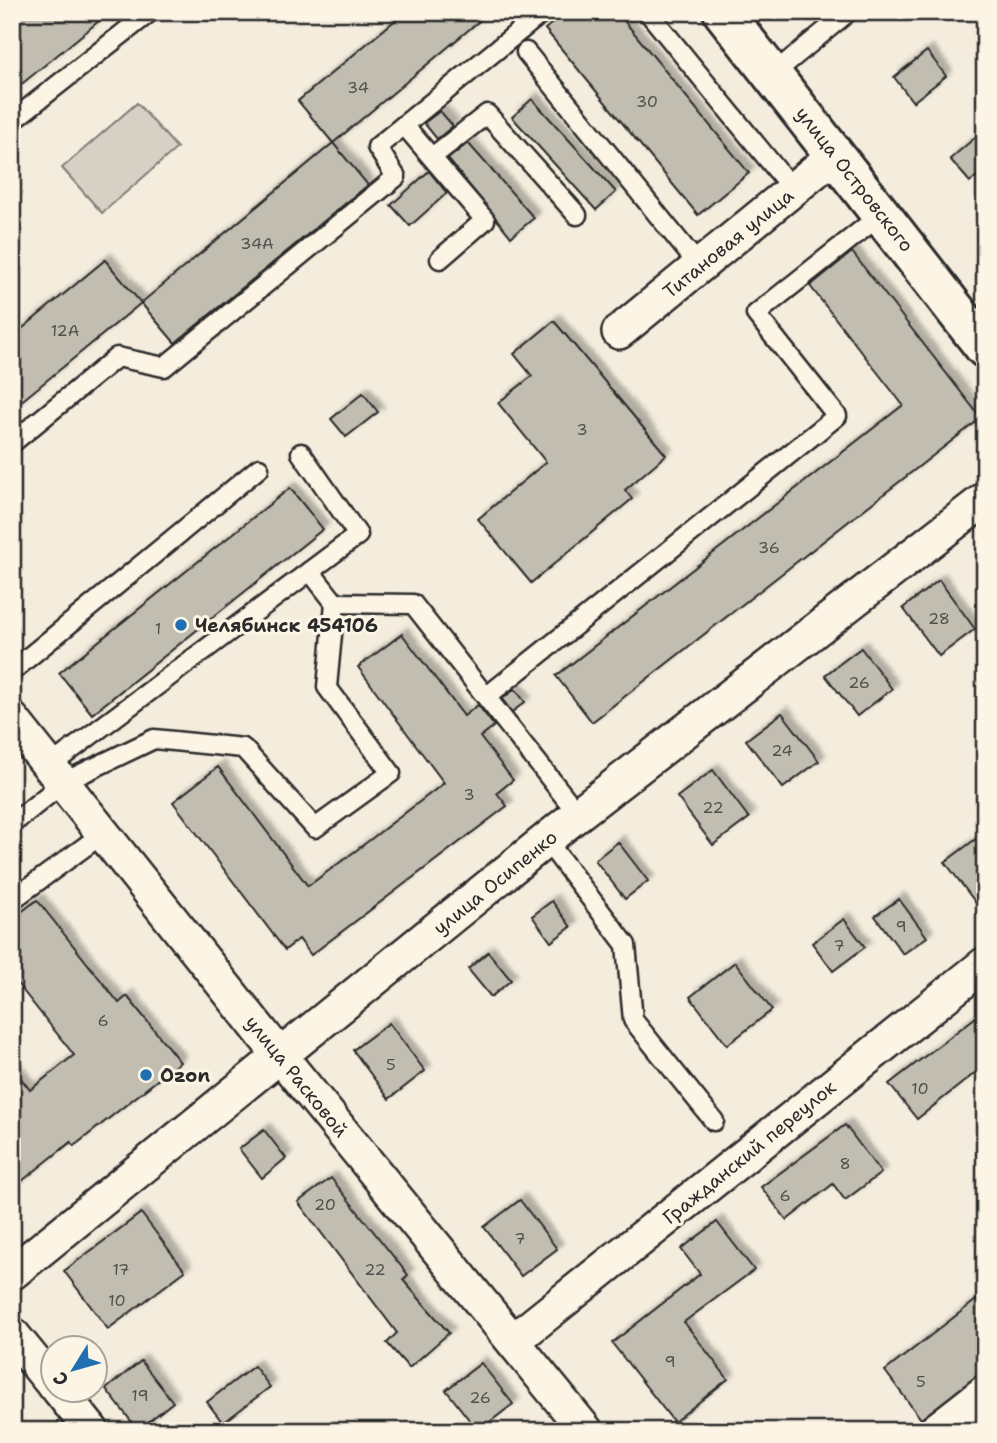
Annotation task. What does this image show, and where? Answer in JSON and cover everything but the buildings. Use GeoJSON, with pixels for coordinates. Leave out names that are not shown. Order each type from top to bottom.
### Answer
{"type":"FeatureCollection","features":[{"type":"Feature","properties":{"kind":"street","name":"улица Островского"},"geometry":{"type":"LineString","coordinates":[[723,12],[883,213],[985,348]]}},
{"type":"Feature","properties":{"kind":"street","name":"Титановая улица"},"geometry":{"type":"LineString","coordinates":[[619,332],[836,154]]}},
{"type":"Feature","properties":{"kind":"street","name":"улица Осипенко"},"geometry":{"type":"LineString","coordinates":[[12,1273],[578,814],[985,499]]}},
{"type":"Feature","properties":{"kind":"street","name":"улица Расковой"},"geometry":{"type":"LineString","coordinates":[[12,719],[105,832],[281,1057],[586,1431]]}},
{"type":"Feature","properties":{"kind":"street","name":"Гражданский переулок"},"geometry":{"type":"LineString","coordinates":[[513,1341],[985,964]]}},
{"type":"Feature","properties":{"kind":"street"},"geometry":{"type":"LineString","coordinates":[[12,1334],[38,1366]]}},
{"type":"Feature","properties":{"kind":"street"},"geometry":{"type":"LineString","coordinates":[[935,1431],[985,1392]]}},
{"type":"Feature","properties":{"kind":"street"},"geometry":{"type":"LineString","coordinates":[[70,1404],[92,1431]]}},
{"type":"Feature","properties":{"kind":"lane"},"geometry":{"type":"LineString","coordinates":[[12,121],[150,12]]}},
{"type":"Feature","properties":{"kind":"lane"},"geometry":{"type":"LineString","coordinates":[[12,443],[117,357],[164,367],[396,177],[377,147],[543,12]]}},
{"type":"Feature","properties":{"kind":"lane"},"geometry":{"type":"LineString","coordinates":[[648,12],[793,190]]}},
{"type":"Feature","properties":{"kind":"lane"},"geometry":{"type":"LineString","coordinates":[[773,75],[848,12]]}},
{"type":"Feature","properties":{"kind":"lane"},"geometry":{"type":"LineString","coordinates":[[526,52],[700,267]]}},
{"type":"Feature","properties":{"kind":"lane"},"geometry":{"type":"LineString","coordinates":[[432,157],[487,114],[577,215]]}},
{"type":"Feature","properties":{"kind":"lane"},"geometry":{"type":"LineString","coordinates":[[404,125],[485,220],[440,258]]}},
{"type":"Feature","properties":{"kind":"lane"},"geometry":{"type":"LineString","coordinates":[[486,697],[837,416],[756,314],[883,213]]}},
{"type":"Feature","properties":{"kind":"lane"},"geometry":{"type":"LineString","coordinates":[[12,824],[57,774],[358,535],[302,453]]}},
{"type":"Feature","properties":{"kind":"lane"},"geometry":{"type":"LineString","coordinates":[[12,671],[259,468]]}},
{"type":"Feature","properties":{"kind":"lane"},"geometry":{"type":"LineString","coordinates":[[57,774],[154,739],[243,748],[315,828],[391,773],[327,687],[335,603],[310,571]]}},
{"type":"Feature","properties":{"kind":"lane"},"geometry":{"type":"LineString","coordinates":[[335,603],[413,604],[578,814]]}},
{"type":"Feature","properties":{"kind":"lane"},"geometry":{"type":"LineString","coordinates":[[12,900],[105,832]]}},
{"type":"Feature","properties":{"kind":"lane"},"geometry":{"type":"LineString","coordinates":[[546,840],[626,945],[633,1020],[714,1121]]}},
{"type":"Feature","properties":{"kind":"shaded area"},"geometry":{"type":"Polygon","coordinates":[[[137,103],[177,148],[102,213],[62,168],[137,103]]]}},
{"type":"Feature","properties":{"kind":"place","name":"Челябинск 454106"},"geometry":{"type":"Point","coordinates":[181,625]}},
{"type":"Feature","properties":{"kind":"place","name":"Ozon"},"geometry":{"type":"Point","coordinates":[146,1075]}}]}
